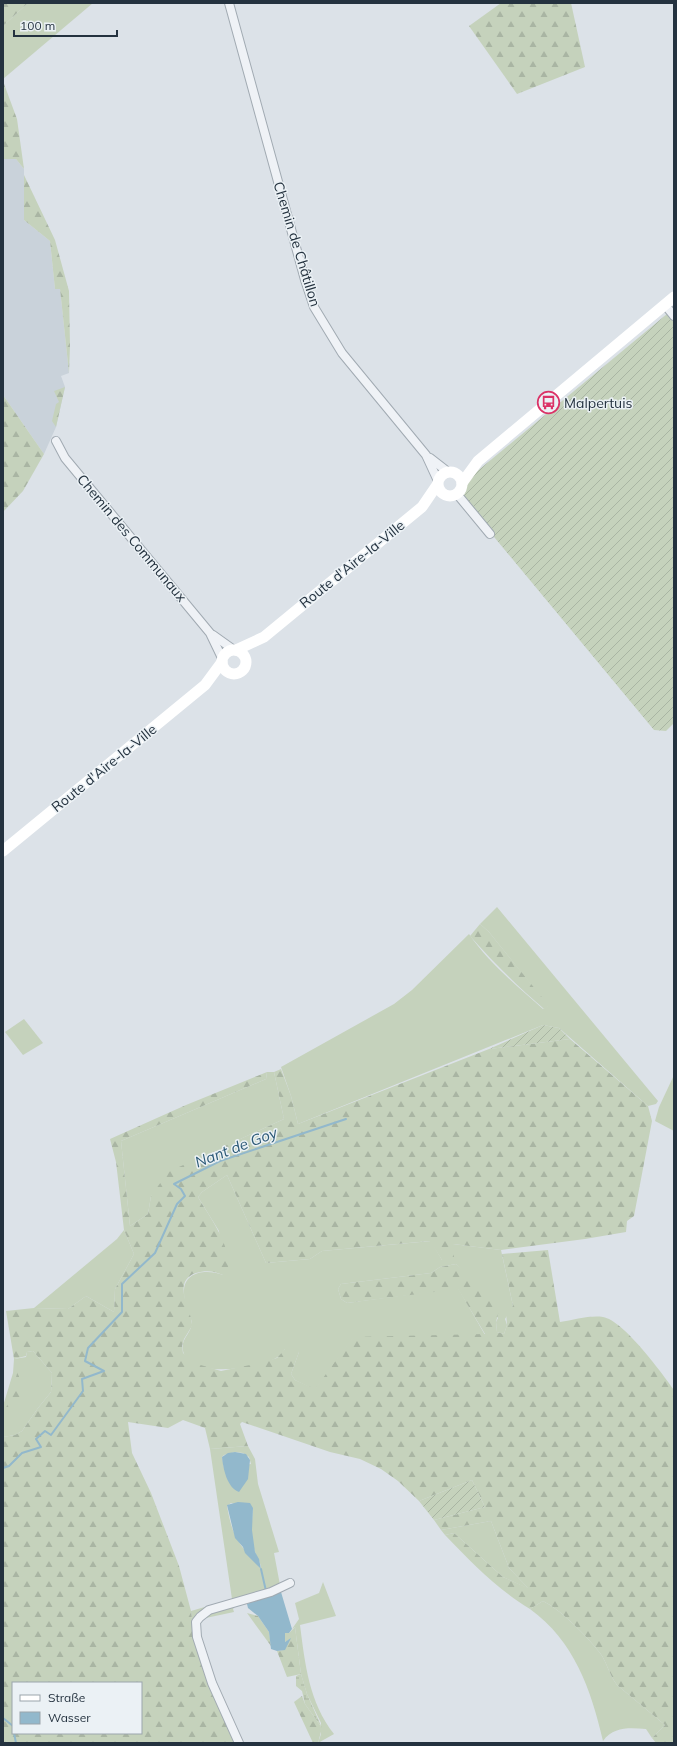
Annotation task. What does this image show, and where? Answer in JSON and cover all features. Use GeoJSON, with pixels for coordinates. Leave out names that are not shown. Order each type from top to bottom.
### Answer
{"type":"FeatureCollection","features":[{"type":"Feature","properties":{"kind":"main road"},"geometry":{"type":"LineString","coordinates":[[478,460],[442,475],[438,483],[439,491],[452,495],[478,460],[674,297]]}},
{"type":"Feature","properties":{"kind":"main road"},"geometry":{"type":"LineString","coordinates":[[450,472],[459,476],[462,483]]}},
{"type":"Feature","properties":{"kind":"main road","name":"Route d'Aire-la-Ville"},"geometry":{"type":"LineString","coordinates":[[235,650],[253,644],[264,637],[422,507],[438,483]]}},
{"type":"Feature","properties":{"kind":"main road","name":"Route d'Aire-la-Ville"},"geometry":{"type":"LineString","coordinates":[[422,507],[452,495]]}},
{"type":"Feature","properties":{"kind":"main road","name":"Route d'Aire-la-Ville"},"geometry":{"type":"LineString","coordinates":[[246,663],[264,637]]}},
{"type":"Feature","properties":{"kind":"main road"},"geometry":{"type":"LineString","coordinates":[[235,650],[244,654],[246,663],[242,671],[233,674],[225,670],[222,660],[226,653],[235,650]]}},
{"type":"Feature","properties":{"kind":"main road","name":"Route d'Aire-la-Ville"},"geometry":{"type":"LineString","coordinates":[[205,686],[222,660]]}},
{"type":"Feature","properties":{"kind":"main road","name":"Route d'Aire-la-Ville"},"geometry":{"type":"LineString","coordinates":[[3,851],[205,686],[233,674]]}},
{"type":"Feature","properties":{"kind":"street","name":"Chemin de Châtillon"},"geometry":{"type":"LineString","coordinates":[[229,3],[303,273],[314,307],[342,353],[426,455],[450,472]]}},
{"type":"Feature","properties":{"kind":"street"},"geometry":{"type":"LineString","coordinates":[[665,305],[674,316]]}},
{"type":"Feature","properties":{"kind":"street","name":"Chemin des Communaux"},"geometry":{"type":"LineString","coordinates":[[56,441],[65,458],[210,633],[222,660]]}},
{"type":"Feature","properties":{"kind":"street","name":"Chemin de Châtillon"},"geometry":{"type":"LineString","coordinates":[[426,455],[438,483]]}},
{"type":"Feature","properties":{"kind":"street"},"geometry":{"type":"LineString","coordinates":[[452,495],[490,534]]}},
{"type":"Feature","properties":{"kind":"street","name":"Chemin des Communaux"},"geometry":{"type":"LineString","coordinates":[[210,633],[235,650]]}},
{"type":"Feature","properties":{"kind":"street"},"geometry":{"type":"LineString","coordinates":[[239,1743],[212,1683],[196,1626],[200,1617],[208,1610],[272,1592],[290,1583]]}},
{"type":"Feature","properties":{"kind":"shaded area"},"geometry":{"type":"Polygon","coordinates":[[[3,159],[16,159],[24,169],[24,220],[50,241],[55,289],[60,289],[69,373],[61,376],[65,387],[56,427],[44,454],[3,395],[3,159]]]}},
{"type":"Feature","properties":{"kind":"green space"},"geometry":{"type":"Polygon","coordinates":[[[3,3],[28,3],[3,26],[3,3]]]}},
{"type":"Feature","properties":{"kind":"green space"},"geometry":{"type":"Polygon","coordinates":[[[28,3],[93,3],[3,79],[3,26],[28,3]]]}},
{"type":"Feature","properties":{"kind":"green space"},"geometry":{"type":"Polygon","coordinates":[[[501,3],[571,3],[585,67],[517,94],[469,26],[501,3]]]}},
{"type":"Feature","properties":{"kind":"green space"},"geometry":{"type":"Polygon","coordinates":[[[3,81],[17,119],[24,169],[16,159],[3,159],[3,81]]]}},
{"type":"Feature","properties":{"kind":"green space"},"geometry":{"type":"Polygon","coordinates":[[[24,175],[55,240],[69,291],[69,373],[60,289],[55,289],[50,241],[24,220],[24,175]]]}},
{"type":"Feature","properties":{"kind":"green space"},"geometry":{"type":"Polygon","coordinates":[[[667,314],[674,319],[674,723],[666,731],[654,730],[466,503],[464,495],[469,478],[667,314]]]}},
{"type":"Feature","properties":{"kind":"green space"},"geometry":{"type":"Polygon","coordinates":[[[65,387],[56,427],[52,421],[56,404],[59,402],[54,391],[65,387]]]}},
{"type":"Feature","properties":{"kind":"green space"},"geometry":{"type":"Polygon","coordinates":[[[3,395],[44,454],[23,491],[3,512],[3,395]]]}},
{"type":"Feature","properties":{"kind":"green space"},"geometry":{"type":"Polygon","coordinates":[[[497,907],[658,1101],[656,1104],[648,1106],[559,1028],[543,1025],[298,1124],[291,1096],[281,1067],[394,1004],[412,990],[469,934],[485,955],[513,983],[543,1009],[548,1006],[489,932],[480,924],[497,907]]]}},
{"type":"Feature","properties":{"kind":"green space"},"geometry":{"type":"Polygon","coordinates":[[[480,924],[489,932],[549,1006],[544,1009],[506,974],[470,936],[480,924]]]}},
{"type":"Feature","properties":{"kind":"green space"},"geometry":{"type":"Polygon","coordinates":[[[24,1019],[43,1043],[23,1055],[5,1032],[24,1019]]]}},
{"type":"Feature","properties":{"kind":"green space"},"geometry":{"type":"Polygon","coordinates":[[[543,1025],[559,1028],[570,1039],[489,1049],[543,1025]]]}},
{"type":"Feature","properties":{"kind":"green space"},"geometry":{"type":"Polygon","coordinates":[[[570,1039],[648,1106],[652,1121],[634,1216],[627,1221],[626,1232],[585,1239],[501,1250],[453,1244],[454,1258],[442,1260],[430,1241],[322,1251],[310,1259],[266,1263],[227,1175],[202,1192],[198,1197],[214,1223],[224,1244],[229,1264],[227,1273],[223,1275],[210,1271],[203,1271],[188,1277],[184,1290],[192,1326],[184,1339],[182,1346],[183,1353],[194,1363],[221,1371],[277,1358],[285,1349],[291,1347],[296,1348],[299,1352],[291,1374],[295,1380],[315,1389],[353,1337],[485,1334],[458,1289],[347,1303],[341,1299],[338,1289],[341,1284],[431,1273],[440,1267],[456,1264],[488,1295],[499,1310],[496,1322],[497,1332],[504,1334],[507,1325],[506,1313],[513,1306],[502,1254],[548,1250],[560,1322],[593,1317],[603,1317],[611,1320],[621,1327],[642,1348],[674,1390],[674,1743],[656,1743],[652,1738],[665,1725],[617,1685],[600,1653],[573,1624],[543,1601],[530,1609],[518,1601],[485,1575],[445,1535],[454,1533],[503,1577],[528,1588],[509,1568],[491,1521],[441,1530],[434,1520],[485,1507],[472,1480],[419,1501],[398,1481],[381,1469],[360,1459],[330,1452],[242,1422],[240,1424],[248,1446],[210,1449],[205,1428],[183,1420],[168,1428],[128,1422],[132,1453],[151,1493],[179,1566],[191,1611],[194,1634],[236,1743],[3,1743],[3,1437],[15,1435],[22,1431],[51,1392],[52,1373],[33,1351],[27,1352],[26,1356],[14,1359],[6,1311],[34,1308],[68,1309],[86,1296],[114,1312],[115,1289],[134,1254],[124,1230],[116,1162],[110,1139],[186,1105],[267,1072],[266,1079],[121,1141],[130,1226],[148,1214],[151,1196],[168,1172],[284,1119],[274,1072],[281,1069],[291,1096],[298,1124],[489,1049],[570,1039]]]}},
{"type":"Feature","properties":{"kind":"green space"},"geometry":{"type":"Polygon","coordinates":[[[267,1072],[274,1072],[284,1119],[236,1141],[151,1196],[148,1214],[130,1226],[121,1141],[266,1079],[267,1072]]]}},
{"type":"Feature","properties":{"kind":"green space"},"geometry":{"type":"Polygon","coordinates":[[[674,1075],[674,1131],[655,1121],[659,1107],[674,1075]]]}},
{"type":"Feature","properties":{"kind":"green space"},"geometry":{"type":"Polygon","coordinates":[[[227,1175],[266,1263],[310,1259],[322,1251],[431,1241],[442,1260],[453,1244],[501,1250],[513,1306],[505,1319],[507,1325],[504,1334],[497,1332],[496,1322],[498,1318],[456,1264],[440,1267],[431,1273],[341,1284],[338,1289],[341,1299],[347,1303],[458,1288],[485,1335],[353,1338],[315,1390],[295,1380],[291,1374],[299,1352],[285,1349],[276,1358],[267,1362],[241,1368],[211,1369],[198,1366],[188,1360],[183,1351],[183,1343],[192,1322],[185,1300],[185,1285],[192,1276],[198,1273],[210,1272],[223,1275],[219,1231],[198,1197],[202,1192],[227,1175]]]}},
{"type":"Feature","properties":{"kind":"green space"},"geometry":{"type":"Polygon","coordinates":[[[124,1230],[134,1254],[115,1289],[114,1312],[86,1296],[68,1309],[34,1308],[117,1239],[124,1230]]]}},
{"type":"Feature","properties":{"kind":"green space"},"geometry":{"type":"Polygon","coordinates":[[[33,1351],[52,1373],[51,1392],[22,1431],[15,1435],[3,1437],[3,1406],[13,1373],[14,1359],[26,1357],[27,1352],[33,1351]]]}},
{"type":"Feature","properties":{"kind":"green space"},"geometry":{"type":"Polygon","coordinates":[[[18,1370],[22,1396],[4,1412],[10,1399],[18,1370]]]}},
{"type":"Feature","properties":{"kind":"green space"},"geometry":{"type":"Polygon","coordinates":[[[248,1446],[255,1459],[258,1484],[279,1552],[274,1553],[280,1585],[259,1600],[236,1605],[233,1609],[234,1612],[201,1619],[194,1634],[191,1611],[232,1599],[210,1449],[248,1446]],[[235,1452],[222,1457],[224,1468],[251,1464],[249,1457],[243,1453],[235,1452]],[[231,1503],[227,1506],[229,1518],[235,1535],[238,1541],[261,1569],[252,1542],[253,1508],[231,1503]]]}},
{"type":"Feature","properties":{"kind":"green space"},"geometry":{"type":"Polygon","coordinates":[[[472,1480],[485,1507],[434,1520],[419,1501],[472,1480]]]}},
{"type":"Feature","properties":{"kind":"green space"},"geometry":{"type":"Polygon","coordinates":[[[491,1521],[509,1568],[529,1589],[503,1577],[454,1533],[445,1535],[441,1530],[491,1521]]]}},
{"type":"Feature","properties":{"kind":"green space"},"geometry":{"type":"Polygon","coordinates":[[[323,1582],[336,1616],[300,1625],[306,1668],[314,1696],[319,1709],[334,1734],[318,1743],[321,1734],[321,1723],[307,1694],[301,1674],[295,1627],[292,1629],[299,1619],[295,1603],[319,1593],[323,1582]]]}},
{"type":"Feature","properties":{"kind":"green space"},"geometry":{"type":"Polygon","coordinates":[[[543,1601],[566,1617],[595,1646],[617,1685],[665,1725],[652,1738],[646,1729],[628,1728],[617,1730],[607,1736],[603,1741],[593,1703],[569,1651],[545,1622],[530,1609],[543,1601]]]}},
{"type":"Feature","properties":{"kind":"green space"},"geometry":{"type":"Polygon","coordinates":[[[247,1613],[258,1616],[269,1632],[271,1646],[247,1613]]]}},
{"type":"Feature","properties":{"kind":"green space"},"geometry":{"type":"Polygon","coordinates":[[[295,1627],[301,1674],[287,1677],[277,1651],[283,1650],[289,1640],[285,1642],[285,1633],[289,1633],[295,1627]]]}},
{"type":"Feature","properties":{"kind":"green space"},"geometry":{"type":"Polygon","coordinates":[[[301,1674],[307,1694],[322,1728],[305,1704],[302,1691],[296,1686],[296,1676],[301,1674]]]}},
{"type":"Feature","properties":{"kind":"green space"},"geometry":{"type":"Polygon","coordinates":[[[302,1696],[305,1704],[322,1728],[318,1743],[313,1743],[294,1702],[302,1696]]]}},
{"type":"Feature","properties":{"kind":"water"},"geometry":{"type":"Polygon","coordinates":[[[235,1452],[246,1454],[250,1460],[248,1479],[239,1492],[231,1486],[229,1482],[223,1467],[222,1457],[228,1453],[235,1452]]]}},
{"type":"Feature","properties":{"kind":"water"},"geometry":{"type":"Polygon","coordinates":[[[238,1502],[250,1503],[253,1508],[252,1530],[255,1552],[259,1559],[261,1569],[245,1553],[243,1547],[235,1538],[227,1505],[238,1502]]]}},
{"type":"Feature","properties":{"kind":"water"},"geometry":{"type":"Polygon","coordinates":[[[281,1592],[292,1629],[289,1633],[285,1633],[285,1642],[291,1638],[285,1650],[277,1651],[271,1649],[269,1632],[258,1616],[248,1608],[247,1604],[260,1598],[281,1592]]]}},
{"type":"Feature","properties":{"kind":"waterway","name":"Nant de Goy"},"geometry":{"type":"LineString","coordinates":[[3,1468],[9,1466],[22,1453],[41,1447],[36,1439],[45,1431],[51,1435],[83,1391],[82,1379],[104,1371],[85,1361],[88,1348],[122,1312],[122,1284],[155,1253],[177,1204],[185,1196],[181,1189],[174,1184],[220,1161],[346,1119]]}},
{"type":"Feature","properties":{"kind":"waterway"},"geometry":{"type":"LineString","coordinates":[[261,1569],[266,1591]]}},
{"type":"Feature","properties":{"kind":"waterway"},"geometry":{"type":"LineString","coordinates":[[3,1718],[12,1725]]}},
{"type":"Feature","properties":{"kind":"waterway"},"geometry":{"type":"LineString","coordinates":[[14,1734],[16,1743]]}},
{"type":"Feature","properties":{"kind":"place","name":"Malpertuis"},"geometry":{"type":"Point","coordinates":[548,403]}}]}
